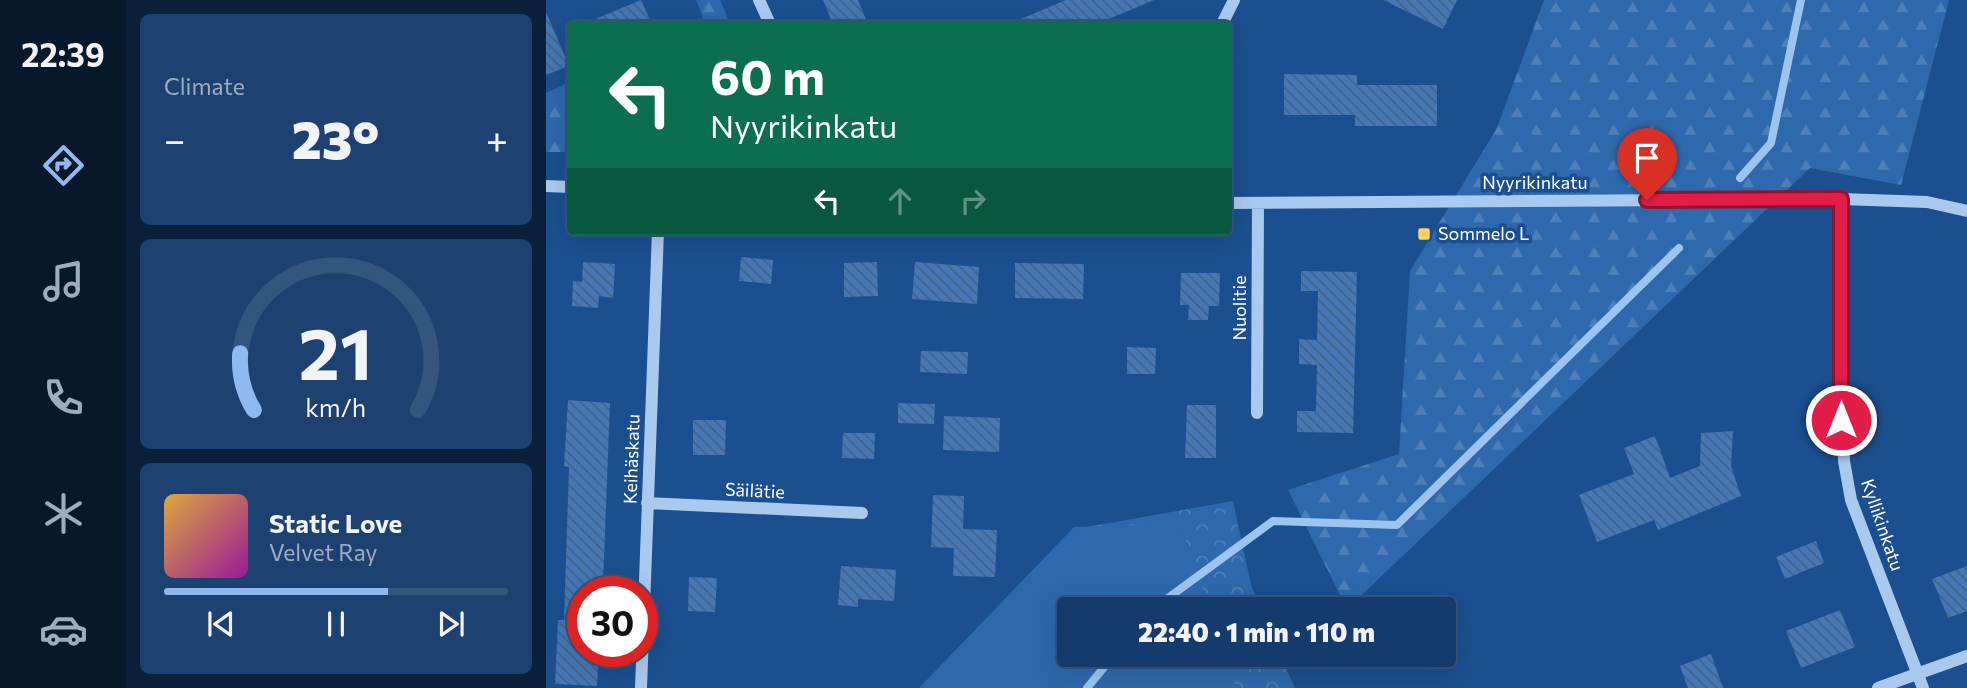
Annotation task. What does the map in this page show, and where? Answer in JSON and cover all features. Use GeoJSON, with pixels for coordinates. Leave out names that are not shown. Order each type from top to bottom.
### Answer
{"type":"FeatureCollection","features":[{"type":"Feature","properties":{"kind":"street"},"geometry":{"type":"LineString","coordinates":[[759,0],[769,21]]}},
{"type":"Feature","properties":{"kind":"street"},"geometry":{"type":"LineString","coordinates":[[1224,21],[1234,0]]}},
{"type":"Feature","properties":{"kind":"street"},"geometry":{"type":"LineString","coordinates":[[546,186],[567,187]]}},
{"type":"Feature","properties":{"kind":"street","name":"Nyyrikinkatu"},"geometry":{"type":"LineString","coordinates":[[1232,203],[1841,199],[1927,202],[1967,211]]}},
{"type":"Feature","properties":{"kind":"street","name":"Kyllikinkatu"},"geometry":{"type":"LineString","coordinates":[[1841,199],[1844,461],[1851,500],[1923,688]]}},
{"type":"Feature","properties":{"kind":"street","name":"Nuolitie"},"geometry":{"type":"LineString","coordinates":[[1257,413],[1258,203]]}},
{"type":"Feature","properties":{"kind":"street","name":"Keihäskatu"},"geometry":{"type":"LineString","coordinates":[[641,688],[659,235]]}},
{"type":"Feature","properties":{"kind":"street","name":"Säilätie"},"geometry":{"type":"LineString","coordinates":[[648,503],[862,513]]}},
{"type":"Feature","properties":{"kind":"street"},"geometry":{"type":"LineString","coordinates":[[1878,688],[1967,656]]}},
{"type":"Feature","properties":{"kind":"green space"},"geometry":{"type":"Polygon","coordinates":[[[696,0],[720,0],[729,21],[696,21],[703,18],[696,0]]]}},
{"type":"Feature","properties":{"kind":"green space"},"geometry":{"type":"Polygon","coordinates":[[[1544,0],[1949,0],[1901,185],[1810,168],[1360,597],[1341,597],[1288,490],[1399,454],[1410,271],[1497,128],[1544,0]]]}},
{"type":"Feature","properties":{"kind":"green space"},"geometry":{"type":"Polygon","coordinates":[[[567,83],[567,152],[546,152],[546,93],[567,83]]]}},
{"type":"Feature","properties":{"kind":"green space"},"geometry":{"type":"Polygon","coordinates":[[[1233,501],[1256,597],[1057,597],[1057,667],[1285,667],[1295,688],[927,688],[1076,529],[1233,501]]]}},
{"type":"Feature","properties":{"kind":"green space"},"geometry":{"type":"Polygon","coordinates":[[[1180,524],[1205,597],[1057,597],[1057,667],[1229,667],[1236,688],[919,688],[1074,527],[1180,524]]]}},
{"type":"Feature","properties":{"kind":"building"},"geometry":{"type":"Polygon","coordinates":[[[641,0],[651,21],[590,21],[641,0]]]}},
{"type":"Feature","properties":{"kind":"building"},"geometry":{"type":"Polygon","coordinates":[[[823,0],[858,0],[867,21],[832,21],[823,0]]]}},
{"type":"Feature","properties":{"kind":"building"},"geometry":{"type":"Polygon","coordinates":[[[1066,0],[1154,0],[1104,21],[1016,21],[1066,0]]]}},
{"type":"Feature","properties":{"kind":"building"},"geometry":{"type":"Polygon","coordinates":[[[1383,0],[1457,0],[1443,29],[1383,0]]]}},
{"type":"Feature","properties":{"kind":"building"},"geometry":{"type":"Polygon","coordinates":[[[546,12],[567,67],[546,75],[546,12]]]}},
{"type":"Feature","properties":{"kind":"building"},"geometry":{"type":"Polygon","coordinates":[[[1284,74],[1357,75],[1357,85],[1437,85],[1437,126],[1355,126],[1355,115],[1284,115],[1284,74]]]}},
{"type":"Feature","properties":{"kind":"building"},"geometry":{"type":"Polygon","coordinates":[[[741,257],[773,260],[771,284],[739,281],[741,257]]]}},
{"type":"Feature","properties":{"kind":"building"},"geometry":{"type":"Polygon","coordinates":[[[583,262],[615,264],[613,298],[599,296],[598,308],[572,306],[573,281],[582,282],[583,262]]]}},
{"type":"Feature","properties":{"kind":"building"},"geometry":{"type":"Polygon","coordinates":[[[877,262],[878,296],[844,297],[844,263],[877,262]]]}},
{"type":"Feature","properties":{"kind":"building"},"geometry":{"type":"Polygon","coordinates":[[[915,262],[979,267],[977,304],[912,299],[915,262]]]}},
{"type":"Feature","properties":{"kind":"building"},"geometry":{"type":"Polygon","coordinates":[[[1015,263],[1084,264],[1083,299],[1015,298],[1015,263]]]}},
{"type":"Feature","properties":{"kind":"building"},"geometry":{"type":"Polygon","coordinates":[[[1301,271],[1357,272],[1353,433],[1297,432],[1297,411],[1316,411],[1317,365],[1299,364],[1299,339],[1317,340],[1318,291],[1301,291],[1301,271]]]}},
{"type":"Feature","properties":{"kind":"building"},"geometry":{"type":"Polygon","coordinates":[[[1181,273],[1220,273],[1219,306],[1209,306],[1208,320],[1188,320],[1189,305],[1180,305],[1181,273]]]}},
{"type":"Feature","properties":{"kind":"building"},"geometry":{"type":"Polygon","coordinates":[[[1127,347],[1156,348],[1155,374],[1127,374],[1127,347]]]}},
{"type":"Feature","properties":{"kind":"building"},"geometry":{"type":"Polygon","coordinates":[[[921,351],[968,352],[967,374],[920,372],[921,351]]]}},
{"type":"Feature","properties":{"kind":"building"},"geometry":{"type":"Polygon","coordinates":[[[568,400],[610,403],[603,576],[567,576],[567,667],[598,667],[597,686],[555,684],[558,620],[564,620],[569,467],[564,466],[568,400]]]}},
{"type":"Feature","properties":{"kind":"building"},"geometry":{"type":"Polygon","coordinates":[[[898,403],[935,404],[934,424],[898,423],[898,403]]]}},
{"type":"Feature","properties":{"kind":"building"},"geometry":{"type":"Polygon","coordinates":[[[1187,405],[1216,405],[1216,458],[1185,458],[1187,405]]]}},
{"type":"Feature","properties":{"kind":"building"},"geometry":{"type":"Polygon","coordinates":[[[944,416],[1000,418],[999,452],[943,450],[944,416]]]}},
{"type":"Feature","properties":{"kind":"building"},"geometry":{"type":"Polygon","coordinates":[[[693,420],[726,420],[725,455],[693,455],[693,420]]]}},
{"type":"Feature","properties":{"kind":"building"},"geometry":{"type":"Polygon","coordinates":[[[1733,431],[1731,466],[1741,496],[1658,530],[1654,520],[1597,542],[1579,495],[1634,474],[1624,448],[1655,436],[1670,478],[1700,466],[1701,433],[1733,431]]]}},
{"type":"Feature","properties":{"kind":"building"},"geometry":{"type":"Polygon","coordinates":[[[843,433],[875,433],[874,459],[842,458],[843,433]]]}},
{"type":"Feature","properties":{"kind":"building"},"geometry":{"type":"Polygon","coordinates":[[[933,495],[964,496],[963,529],[997,530],[995,577],[953,576],[954,548],[931,547],[933,495]]]}},
{"type":"Feature","properties":{"kind":"building"},"geometry":{"type":"Polygon","coordinates":[[[1816,541],[1824,563],[1785,579],[1776,557],[1816,541]]]}},
{"type":"Feature","properties":{"kind":"building"},"geometry":{"type":"Polygon","coordinates":[[[841,566],[896,570],[894,601],[858,599],[858,607],[838,605],[841,566]]]}},
{"type":"Feature","properties":{"kind":"building"},"geometry":{"type":"Polygon","coordinates":[[[1967,566],[1967,611],[1948,618],[1932,579],[1967,566]]]}},
{"type":"Feature","properties":{"kind":"building"},"geometry":{"type":"Polygon","coordinates":[[[689,577],[717,578],[715,612],[688,611],[689,577]]]}},
{"type":"Feature","properties":{"kind":"building"},"geometry":{"type":"Polygon","coordinates":[[[1840,610],[1855,647],[1801,668],[1786,631],[1840,610]]]}},
{"type":"Feature","properties":{"kind":"building"},"geometry":{"type":"Polygon","coordinates":[[[1711,654],[1723,688],[1688,688],[1680,666],[1711,654]]]}},
{"type":"Feature","properties":{"kind":"waterway"},"geometry":{"type":"LineString","coordinates":[[1740,178],[1771,143],[1801,0]]}},
{"type":"Feature","properties":{"kind":"waterway"},"geometry":{"type":"LineString","coordinates":[[1169,597],[1273,521],[1397,525],[1679,248]]}},
{"type":"Feature","properties":{"kind":"waterway"},"geometry":{"type":"LineString","coordinates":[[1087,688],[1104,667]]}},
{"type":"Feature","properties":{"kind":"place","name":"Sommelo L"},"geometry":{"type":"Point","coordinates":[1424,234]}},
{"type":"Feature","properties":{"kind":"route"},"geometry":{"type":"LineString","coordinates":[[1647,200],[1841,199],[1841,420]]}}]}
